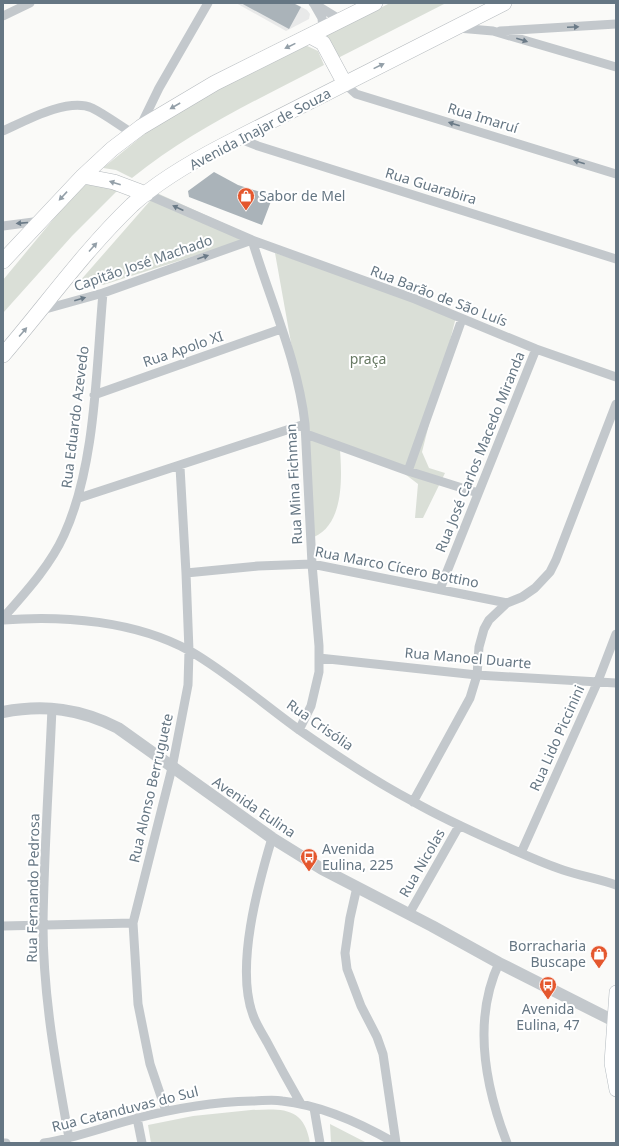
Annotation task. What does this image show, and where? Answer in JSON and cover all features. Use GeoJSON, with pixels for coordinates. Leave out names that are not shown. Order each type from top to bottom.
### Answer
{"type":"FeatureCollection","features":[{"type":"Feature","properties":{"kind":"main road"},"geometry":{"type":"LineString","coordinates":[[3,261],[83,176],[136,130],[215,83],[317,33],[340,20],[355,8],[375,3]]}},
{"type":"Feature","properties":{"kind":"main road","name":"Avenida Inajar de Souza"},"geometry":{"type":"LineString","coordinates":[[3,355],[42,310],[77,264],[122,216],[146,194],[202,156],[504,3]]}},
{"type":"Feature","properties":{"kind":"main road"},"geometry":{"type":"LineString","coordinates":[[317,33],[344,84]]}},
{"type":"Feature","properties":{"kind":"main road"},"geometry":{"type":"LineString","coordinates":[[83,176],[114,182],[146,194]]}},
{"type":"Feature","properties":{"kind":"main road"},"geometry":{"type":"LineString","coordinates":[[616,992],[611,1062],[616,1090]]}},
{"type":"Feature","properties":{"kind":"street"},"geometry":{"type":"LineString","coordinates":[[3,16],[30,3]]}},
{"type":"Feature","properties":{"kind":"street"},"geometry":{"type":"LineString","coordinates":[[3,130],[63,107],[78,105],[91,108],[136,130],[208,3]]}},
{"type":"Feature","properties":{"kind":"street"},"geometry":{"type":"LineString","coordinates":[[313,3],[340,20]]}},
{"type":"Feature","properties":{"kind":"street"},"geometry":{"type":"LineString","coordinates":[[313,3],[322,18],[317,33]]}},
{"type":"Feature","properties":{"kind":"street"},"geometry":{"type":"LineString","coordinates":[[456,28],[492,31],[616,24]]}},
{"type":"Feature","properties":{"kind":"street"},"geometry":{"type":"LineString","coordinates":[[492,31],[616,67]]}},
{"type":"Feature","properties":{"kind":"street","name":"Rua Imaruí"},"geometry":{"type":"LineString","coordinates":[[344,84],[356,94],[616,174]]}},
{"type":"Feature","properties":{"kind":"street","name":"Rua Guarabira"},"geometry":{"type":"LineString","coordinates":[[238,138],[258,146],[616,259]]}},
{"type":"Feature","properties":{"kind":"street","name":"Rua Barão de São Luís"},"geometry":{"type":"LineString","coordinates":[[146,194],[252,240],[462,319],[536,349],[616,377]]}},
{"type":"Feature","properties":{"kind":"street"},"geometry":{"type":"LineString","coordinates":[[3,226],[41,221]]}},
{"type":"Feature","properties":{"kind":"street","name":"Capitão José Machado"},"geometry":{"type":"LineString","coordinates":[[42,310],[103,292],[252,240]]}},
{"type":"Feature","properties":{"kind":"street","name":"Rua Mina Fichman"},"geometry":{"type":"LineString","coordinates":[[252,240],[296,376],[303,408],[306,434],[312,564],[319,658],[316,688],[311,706],[299,730]]}},
{"type":"Feature","properties":{"kind":"street","name":"Rua Eduardo Azevedo"},"geometry":{"type":"LineString","coordinates":[[3,619],[45,567],[64,536],[79,498],[88,453],[103,292]]}},
{"type":"Feature","properties":{"kind":"street"},"geometry":{"type":"LineString","coordinates":[[408,471],[462,319]]}},
{"type":"Feature","properties":{"kind":"street","name":"Rua Apolo XI"},"geometry":{"type":"LineString","coordinates":[[94,395],[281,329]]}},
{"type":"Feature","properties":{"kind":"street","name":"Rua José Carlos Macedo Miranda"},"geometry":{"type":"LineString","coordinates":[[440,589],[536,349]]}},
{"type":"Feature","properties":{"kind":"street"},"geometry":{"type":"LineString","coordinates":[[413,802],[463,713],[477,675],[479,648],[484,629],[489,620],[507,603],[522,598],[535,588],[550,572],[572,522],[616,404]]}},
{"type":"Feature","properties":{"kind":"street"},"geometry":{"type":"LineString","coordinates":[[79,498],[180,467],[305,424]]}},
{"type":"Feature","properties":{"kind":"street"},"geometry":{"type":"LineString","coordinates":[[306,434],[408,471],[478,494]]}},
{"type":"Feature","properties":{"kind":"street","name":"Rua Alonso Berruguete"},"geometry":{"type":"LineString","coordinates":[[166,1111],[150,1064],[138,1004],[133,923],[172,768],[188,684],[189,651],[180,467]]}},
{"type":"Feature","properties":{"kind":"street","name":"Rua Marco Cícero Bottino"},"geometry":{"type":"LineString","coordinates":[[186,573],[258,566],[312,564],[507,603]]}},
{"type":"Feature","properties":{"kind":"street","name":"Rua Crisólia"},"geometry":{"type":"LineString","coordinates":[[3,619],[57,618],[100,624],[158,638],[189,651],[234,680],[299,730],[413,802],[460,826],[521,853],[563,870],[616,885]]}},
{"type":"Feature","properties":{"kind":"street","name":"Rua Lido Piccinini"},"geometry":{"type":"LineString","coordinates":[[521,853],[598,681],[616,634]]}},
{"type":"Feature","properties":{"kind":"street","name":"Rua Manoel Duarte"},"geometry":{"type":"LineString","coordinates":[[319,658],[477,675],[616,683]]}},
{"type":"Feature","properties":{"kind":"street","name":"Avenida Eulina"},"geometry":{"type":"LineString","coordinates":[[3,712],[52,708],[77,712],[98,718],[118,728],[272,838],[322,868],[499,963],[614,1021]]}},
{"type":"Feature","properties":{"kind":"street","name":"Rua Fernando Pedrosa"},"geometry":{"type":"LineString","coordinates":[[52,708],[43,926],[46,989],[54,1061],[69,1138]]}},
{"type":"Feature","properties":{"kind":"street","name":"Rua Nicolas"},"geometry":{"type":"LineString","coordinates":[[409,914],[460,826]]}},
{"type":"Feature","properties":{"kind":"street"},"geometry":{"type":"LineString","coordinates":[[272,838],[260,879],[254,912],[247,961],[247,992],[253,1015],[301,1104]]}},
{"type":"Feature","properties":{"kind":"street"},"geometry":{"type":"LineString","coordinates":[[358,887],[350,918],[345,953],[347,969],[361,1006],[377,1037],[383,1054],[396,1143]]}},
{"type":"Feature","properties":{"kind":"street"},"geometry":{"type":"LineString","coordinates":[[3,926],[133,923]]}},
{"type":"Feature","properties":{"kind":"street"},"geometry":{"type":"LineString","coordinates":[[499,963],[490,986],[486,1009],[484,1056],[488,1084],[495,1112],[507,1143]]}},
{"type":"Feature","properties":{"kind":"street","name":"Rua Catanduvas do Sul"},"geometry":{"type":"LineString","coordinates":[[44,1143],[69,1138],[137,1118],[191,1106],[228,1102],[281,1100],[314,1108],[370,1129],[396,1143]]}},
{"type":"Feature","properties":{"kind":"street"},"geometry":{"type":"LineString","coordinates":[[314,1108],[320,1143]]}},
{"type":"Feature","properties":{"kind":"street"},"geometry":{"type":"LineString","coordinates":[[137,1118],[142,1143]]}},
{"type":"Feature","properties":{"kind":"shaded area"},"geometry":{"type":"Polygon","coordinates":[[[236,3],[294,3],[307,10],[310,14],[309,19],[286,31],[236,3]]]}},
{"type":"Feature","properties":{"kind":"green space"},"geometry":{"type":"Polygon","coordinates":[[[390,3],[446,3],[338,58],[325,36],[390,3]]]}},
{"type":"Feature","properties":{"kind":"green space"},"geometry":{"type":"Polygon","coordinates":[[[303,44],[318,51],[324,65],[201,130],[132,178],[116,170],[103,168],[147,132],[177,111],[303,44]]]}},
{"type":"Feature","properties":{"kind":"green space"},"geometry":{"type":"Polygon","coordinates":[[[87,182],[121,187],[72,236],[3,313],[3,280],[75,193],[87,182]]]}},
{"type":"Feature","properties":{"kind":"green space"},"geometry":{"type":"Polygon","coordinates":[[[157,193],[254,237],[103,285],[79,282],[157,193]]]}},
{"type":"Feature","properties":{"kind":"green space","name":"praça"},"geometry":{"type":"Polygon","coordinates":[[[275,253],[457,313],[422,452],[429,468],[445,473],[423,518],[415,518],[418,484],[401,471],[340,450],[341,486],[336,511],[331,522],[324,531],[314,537],[308,438],[275,253]]]}},
{"type":"Feature","properties":{"kind":"green space"},"geometry":{"type":"Polygon","coordinates":[[[251,1110],[282,1110],[290,1112],[303,1122],[310,1143],[151,1143],[148,1125],[193,1116],[251,1110]]]}},
{"type":"Feature","properties":{"kind":"green space"},"geometry":{"type":"Polygon","coordinates":[[[330,1124],[367,1143],[331,1143],[330,1124]]]}},
{"type":"Feature","properties":{"kind":"building"},"geometry":{"type":"Polygon","coordinates":[[[241,3],[293,3],[301,7],[289,29],[241,3]]]}},
{"type":"Feature","properties":{"kind":"building","name":"Sabor de Mel"},"geometry":{"type":"Polygon","coordinates":[[[214,172],[238,185],[273,196],[262,225],[189,197],[188,191],[214,172]]]}},
{"type":"Feature","properties":{"kind":"place","name":"Sabor de Mel"},"geometry":{"type":"Point","coordinates":[246,211]}},
{"type":"Feature","properties":{"kind":"place","name":"Avenida Eulina, 225"},"geometry":{"type":"Point","coordinates":[309,872]}},
{"type":"Feature","properties":{"kind":"place","name":"Borracharia Buscape"},"geometry":{"type":"Point","coordinates":[599,969]}},
{"type":"Feature","properties":{"kind":"place","name":"Avenida Eulina, 47"},"geometry":{"type":"Point","coordinates":[548,1000]}}]}
